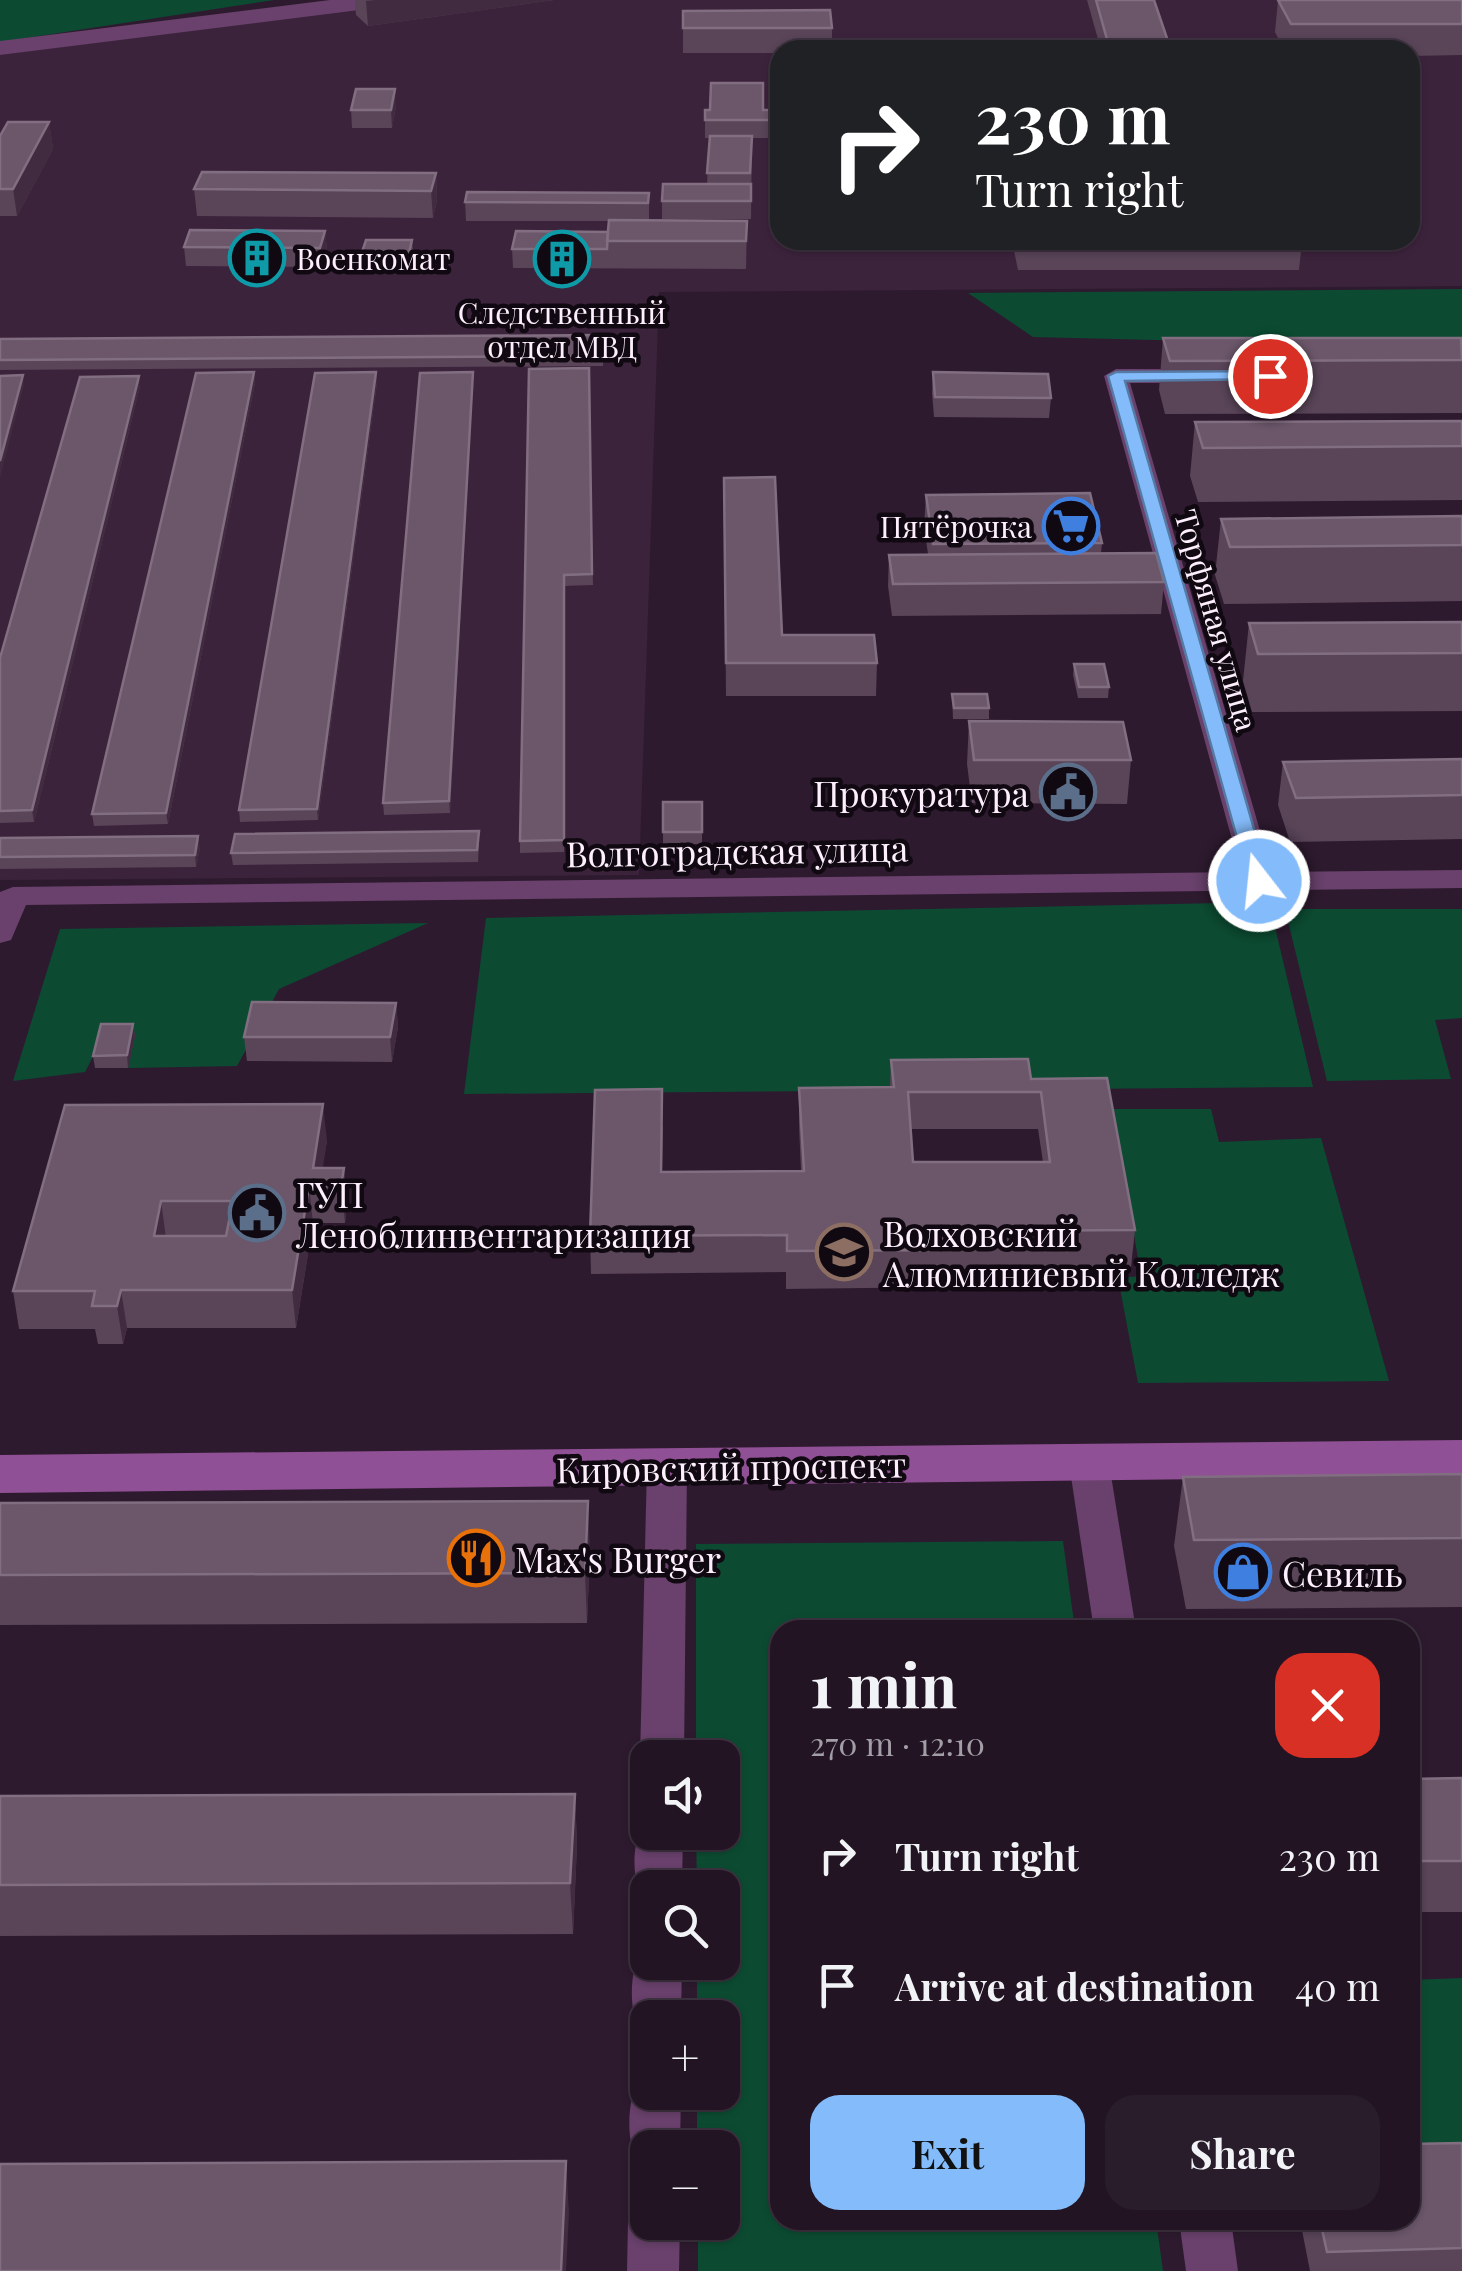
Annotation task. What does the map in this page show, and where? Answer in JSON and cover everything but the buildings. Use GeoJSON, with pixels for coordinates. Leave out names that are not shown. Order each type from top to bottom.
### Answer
{"type":"FeatureCollection","features":[{"type":"Feature","properties":{"kind":"main road","name":"Кировский проспект"},"geometry":{"type":"LineString","coordinates":[[0,1474],[1462,1458]]}},
{"type":"Feature","properties":{"kind":"street"},"geometry":{"type":"LineString","coordinates":[[0,48],[383,0]]}},
{"type":"Feature","properties":{"kind":"street","name":"Торфяная улица"},"geometry":{"type":"LineString","coordinates":[[1231,376],[1116,376],[1259,881]]}},
{"type":"Feature","properties":{"kind":"street","name":"Волгоградская улица"},"geometry":{"type":"LineString","coordinates":[[0,933],[13,896],[1462,879]]}},
{"type":"Feature","properties":{"kind":"street"},"geometry":{"type":"LineString","coordinates":[[1089,1463],[1113,1620]]}},
{"type":"Feature","properties":{"kind":"street"},"geometry":{"type":"LineString","coordinates":[[662,1740],[667,1466]]}},
{"type":"Feature","properties":{"kind":"street"},"geometry":{"type":"LineString","coordinates":[[1206,2230],[1212,2271]]}},
{"type":"Feature","properties":{"kind":"street"},"geometry":{"type":"LineString","coordinates":[[653,2271],[654,2240]]}},
{"type":"Feature","properties":{"kind":"shaded area"},"geometry":{"type":"Polygon","coordinates":[[[413,0],[1462,0],[1462,286],[659,292],[639,875],[0,880],[0,55],[413,0]]]}},
{"type":"Feature","properties":{"kind":"green space"},"geometry":{"type":"Polygon","coordinates":[[[0,0],[274,0],[0,42],[0,0]]]}},
{"type":"Feature","properties":{"kind":"green space"},"geometry":{"type":"Polygon","coordinates":[[[1462,289],[1462,367],[1237,342],[1033,337],[968,293],[1462,289]]]}},
{"type":"Feature","properties":{"kind":"green space"},"geometry":{"type":"Polygon","coordinates":[[[1269,902],[1313,1087],[464,1094],[486,918],[1269,902]]]}},
{"type":"Feature","properties":{"kind":"green space"},"geometry":{"type":"Polygon","coordinates":[[[1285,909],[1462,909],[1462,1018],[1435,1020],[1451,1079],[1327,1081],[1285,909]]]}},
{"type":"Feature","properties":{"kind":"green space"},"geometry":{"type":"Polygon","coordinates":[[[428,923],[279,989],[237,1066],[128,1068],[135,1036],[103,1037],[85,1072],[13,1081],[60,929],[428,923]]]}},
{"type":"Feature","properties":{"kind":"green space"},"geometry":{"type":"Polygon","coordinates":[[[1113,1109],[1211,1109],[1219,1142],[1321,1138],[1389,1381],[1138,1383],[1118,1278],[1141,1276],[1113,1109]]]}},
{"type":"Feature","properties":{"kind":"green space"},"geometry":{"type":"Polygon","coordinates":[[[1063,1541],[1074,1620],[770,1620],[770,2230],[1157,2230],[1163,2271],[698,2271],[698,2240],[740,2240],[740,2130],[697,2130],[697,2110],[740,2110],[740,2000],[697,2000],[697,1980],[740,1980],[740,1870],[697,1870],[696,1850],[740,1850],[740,1740],[696,1740],[696,1544],[1063,1541]]]}},
{"type":"Feature","properties":{"kind":"green space"},"geometry":{"type":"Polygon","coordinates":[[[1462,1978],[1462,2194],[1420,2195],[1420,1980],[1462,1978]]]}},
{"type":"Feature","properties":{"kind":"place","name":"Военкомат"},"geometry":{"type":"Point","coordinates":[257,258]}},
{"type":"Feature","properties":{"kind":"place","name":"Следственный отдел МВД"},"geometry":{"type":"Point","coordinates":[562,259]}},
{"type":"Feature","properties":{"kind":"place","name":"Пятёрочка"},"geometry":{"type":"Point","coordinates":[1071,526]}},
{"type":"Feature","properties":{"kind":"place","name":"Прокуратура"},"geometry":{"type":"Point","coordinates":[1068,792]}},
{"type":"Feature","properties":{"kind":"place","name":"ГУП Леноблинвентаризация"},"geometry":{"type":"Point","coordinates":[257,1213]}},
{"type":"Feature","properties":{"kind":"place","name":"Волховский Алюминиевый Колледж"},"geometry":{"type":"Point","coordinates":[844,1252]}},
{"type":"Feature","properties":{"kind":"place","name":"Max's Burger"},"geometry":{"type":"Point","coordinates":[476,1558]}},
{"type":"Feature","properties":{"kind":"place","name":"Севиль"},"geometry":{"type":"Point","coordinates":[1243,1572]}},
{"type":"Feature","properties":{"kind":"route"},"geometry":{"type":"LineString","coordinates":[[1259,881],[1153,518],[1116,376],[1270,376]]}}]}
